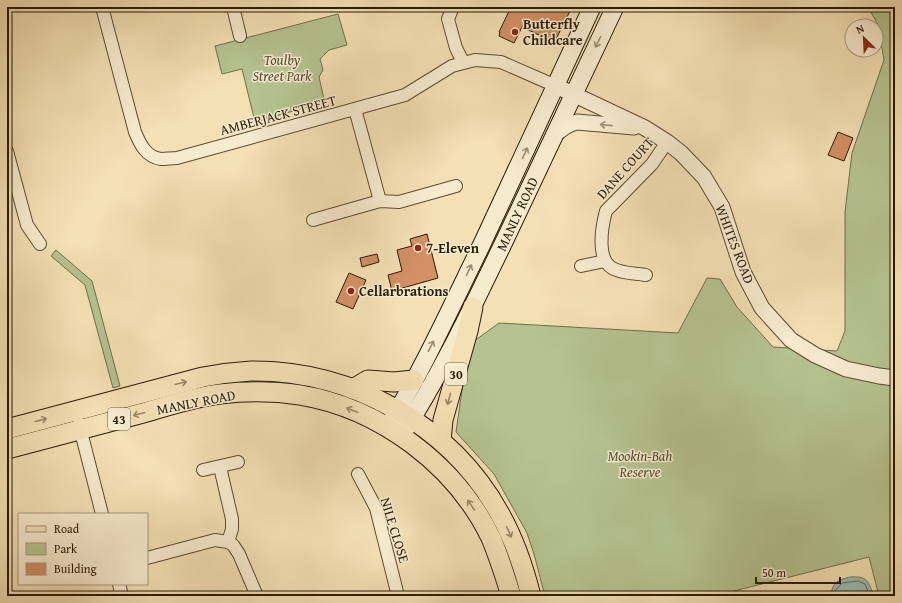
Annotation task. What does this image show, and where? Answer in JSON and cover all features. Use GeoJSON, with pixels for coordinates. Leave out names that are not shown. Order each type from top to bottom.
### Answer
{"type":"FeatureCollection","features":[{"type":"Feature","properties":{"kind":"main road","name":"MANLY ROAD"},"geometry":{"type":"LineString","coordinates":[[406,414],[414,380],[455,299],[592,7]]}},
{"type":"Feature","properties":{"kind":"main road","name":"MANLY ROAD"},"geometry":{"type":"LineString","coordinates":[[7,449],[219,394],[256,392],[300,395],[328,402],[361,414],[394,432],[473,307],[615,7]]}},
{"type":"Feature","properties":{"kind":"main road","name":"30"},"geometry":{"type":"LineString","coordinates":[[441,441],[443,420],[468,331],[473,307]]}},
{"type":"Feature","properties":{"kind":"main road","name":"MANLY ROAD"},"geometry":{"type":"LineString","coordinates":[[7,429],[203,377],[230,372],[251,371],[292,374],[327,381],[353,389],[382,401],[406,414],[441,441],[469,470],[500,513],[514,544],[531,596]]}},
{"type":"Feature","properties":{"kind":"main road"},"geometry":{"type":"LineString","coordinates":[[353,389],[368,380],[394,382],[414,380]]}},
{"type":"Feature","properties":{"kind":"main road"},"geometry":{"type":"LineString","coordinates":[[394,432],[433,461],[447,475],[470,504],[491,538],[511,596]]}},
{"type":"Feature","properties":{"kind":"street","name":"AMBERJACK STREET"},"geometry":{"type":"LineString","coordinates":[[102,7],[135,132],[140,145],[147,153],[160,159],[177,158],[405,95],[452,66],[462,62],[475,60],[500,62],[556,86]]}},
{"type":"Feature","properties":{"kind":"street"},"geometry":{"type":"LineString","coordinates":[[233,7],[240,36]]}},
{"type":"Feature","properties":{"kind":"street"},"geometry":{"type":"LineString","coordinates":[[453,7],[448,19],[456,48],[462,62]]}},
{"type":"Feature","properties":{"kind":"street","name":"WHITES ROAD"},"geometry":{"type":"LineString","coordinates":[[556,86],[645,128],[681,153],[704,177],[722,207],[743,272],[749,284],[762,308],[791,340],[815,355],[846,369],[895,378]]}},
{"type":"Feature","properties":{"kind":"street"},"geometry":{"type":"LineString","coordinates":[[355,109],[380,201]]}},
{"type":"Feature","properties":{"kind":"street"},"geometry":{"type":"LineString","coordinates":[[554,136],[562,127],[570,123],[577,122],[645,128]]}},
{"type":"Feature","properties":{"kind":"street","name":"DANE COURT"},"geometry":{"type":"LineString","coordinates":[[605,261],[602,252],[602,230],[606,211],[652,164],[667,142]]}},
{"type":"Feature","properties":{"kind":"street"},"geometry":{"type":"LineString","coordinates":[[7,151],[27,225],[40,244]]}},
{"type":"Feature","properties":{"kind":"street"},"geometry":{"type":"LineString","coordinates":[[313,220],[380,201],[399,202],[456,186]]}},
{"type":"Feature","properties":{"kind":"street"},"geometry":{"type":"LineString","coordinates":[[581,266],[605,261],[612,268],[622,272],[646,275]]}},
{"type":"Feature","properties":{"kind":"street"},"geometry":{"type":"LineString","coordinates":[[76,411],[102,513]]}},
{"type":"Feature","properties":{"kind":"street"},"geometry":{"type":"LineString","coordinates":[[203,470],[238,462]]}},
{"type":"Feature","properties":{"kind":"street"},"geometry":{"type":"LineString","coordinates":[[220,467],[232,519],[232,529],[228,542]]}},
{"type":"Feature","properties":{"kind":"street","name":"NILE CLOSE"},"geometry":{"type":"LineString","coordinates":[[358,474],[376,508],[398,596]]}},
{"type":"Feature","properties":{"kind":"street"},"geometry":{"type":"LineString","coordinates":[[148,558],[215,540],[228,542],[233,545],[239,554],[257,596]]}},
{"type":"Feature","properties":{"kind":"street"},"geometry":{"type":"LineString","coordinates":[[119,585],[122,596]]}},
{"type":"Feature","properties":{"kind":"green space","name":"Mookin-Bah Reserve"},"geometry":{"type":"Polygon","coordinates":[[[872,7],[895,7],[895,596],[879,596],[869,557],[714,596],[545,596],[527,533],[494,474],[456,432],[470,344],[499,323],[678,333],[707,278],[720,279],[737,307],[773,347],[837,351],[845,331],[845,212],[852,153],[884,60],[884,18],[874,18],[871,12],[872,7]]]}},
{"type":"Feature","properties":{"kind":"green space","name":"Toulby Street Park"},"geometry":{"type":"Polygon","coordinates":[[[338,14],[347,45],[329,50],[320,59],[323,70],[319,77],[324,99],[328,101],[255,122],[242,69],[222,74],[215,46],[338,14]]]}},
{"type":"Feature","properties":{"kind":"green space"},"geometry":{"type":"Polygon","coordinates":[[[56,250],[92,281],[120,386],[113,388],[85,285],[51,256],[56,250]]]}},
{"type":"Feature","properties":{"kind":"water"},"geometry":{"type":"Polygon","coordinates":[[[850,577],[860,577],[866,580],[869,583],[874,596],[831,596],[836,582],[850,577]]]}},
{"type":"Feature","properties":{"kind":"building"},"geometry":{"type":"Polygon","coordinates":[[[511,7],[572,7],[554,42],[522,27],[514,43],[499,36],[499,32],[511,7]]]}},
{"type":"Feature","properties":{"kind":"building"},"geometry":{"type":"Polygon","coordinates":[[[838,132],[853,138],[844,161],[828,155],[838,132]]]}},
{"type":"Feature","properties":{"kind":"building"},"geometry":{"type":"Polygon","coordinates":[[[427,234],[438,278],[392,291],[388,275],[402,271],[397,250],[412,246],[410,239],[427,234]]]}},
{"type":"Feature","properties":{"kind":"building"},"geometry":{"type":"Polygon","coordinates":[[[377,254],[379,262],[362,267],[360,258],[377,254]]]}},
{"type":"Feature","properties":{"kind":"building","name":"Cellarbrations"},"geometry":{"type":"Polygon","coordinates":[[[349,273],[366,280],[353,309],[336,302],[349,273]]]}},
{"type":"Feature","properties":{"kind":"place","name":"Butterfly Childcare"},"geometry":{"type":"Point","coordinates":[515,32]}},
{"type":"Feature","properties":{"kind":"place","name":"7-Eleven"},"geometry":{"type":"Point","coordinates":[418,248]}},
{"type":"Feature","properties":{"kind":"place","name":"Cellarbrations"},"geometry":{"type":"Point","coordinates":[351,291]}}]}
